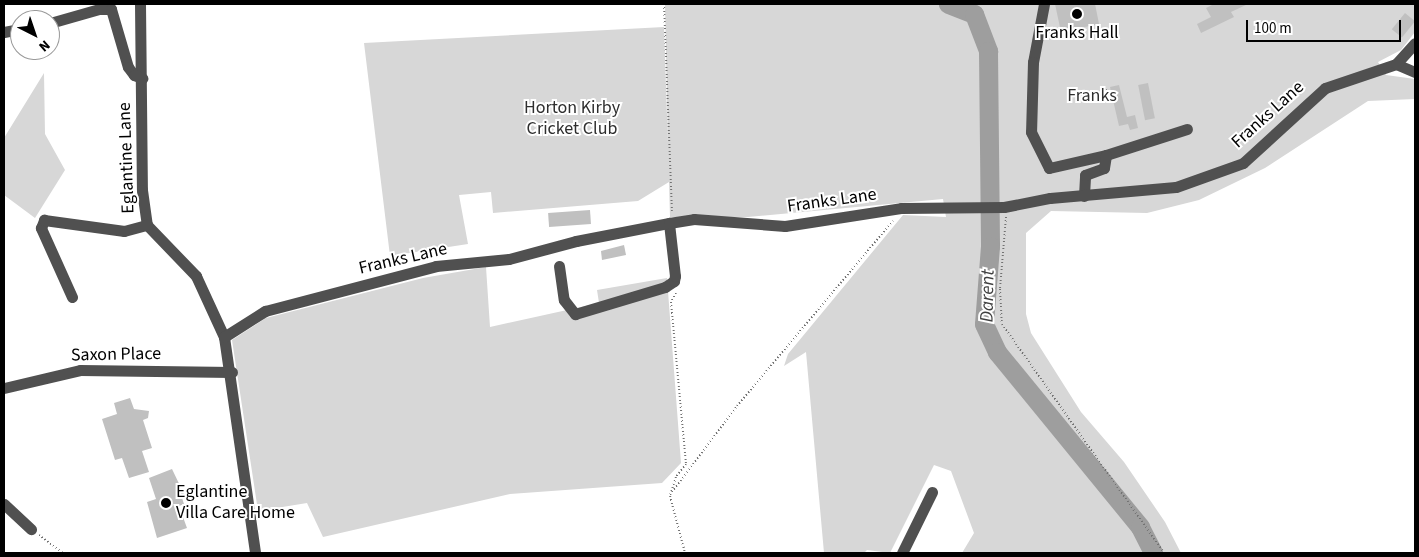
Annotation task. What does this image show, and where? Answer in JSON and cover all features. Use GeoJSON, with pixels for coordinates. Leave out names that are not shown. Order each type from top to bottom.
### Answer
{"type":"FeatureCollection","features":[{"type":"Feature","properties":{"kind":"street","name":"Eglantine Lane"},"geometry":{"type":"LineString","coordinates":[[140,4],[142,190],[147,225],[196,276],[224,337],[232,372],[255,553]]}},
{"type":"Feature","properties":{"kind":"street"},"geometry":{"type":"LineString","coordinates":[[1044,4],[1033,62],[1031,132],[1049,168],[1106,155],[1187,129]]}},
{"type":"Feature","properties":{"kind":"street"},"geometry":{"type":"LineString","coordinates":[[60,20],[99,9],[111,9],[128,67],[134,75],[142,78]]}},
{"type":"Feature","properties":{"kind":"street","name":"Franks Lane"},"geometry":{"type":"LineString","coordinates":[[224,337],[266,311],[436,266],[509,259],[576,240],[671,222],[694,220],[784,226],[901,208],[949,206],[1004,207],[1050,198],[1176,187],[1243,163],[1325,88],[1396,64],[1415,43]]}},
{"type":"Feature","properties":{"kind":"street"},"geometry":{"type":"LineString","coordinates":[[1396,64],[1415,72]]}},
{"type":"Feature","properties":{"kind":"street"},"geometry":{"type":"LineString","coordinates":[[1084,196],[1085,175],[1104,168],[1106,155]]}},
{"type":"Feature","properties":{"kind":"street"},"geometry":{"type":"LineString","coordinates":[[72,297],[41,228],[44,220],[124,232],[147,225]]}},
{"type":"Feature","properties":{"kind":"street"},"geometry":{"type":"LineString","coordinates":[[560,266],[564,300],[575,314],[665,287],[674,282],[676,276],[671,222]]}},
{"type":"Feature","properties":{"kind":"street","name":"Saxon Place"},"geometry":{"type":"LineString","coordinates":[[4,388],[80,370],[232,372]]}},
{"type":"Feature","properties":{"kind":"street"},"geometry":{"type":"LineString","coordinates":[[902,553],[932,492]]}},
{"type":"Feature","properties":{"kind":"street"},"geometry":{"type":"LineString","coordinates":[[4,504],[31,529]]}},
{"type":"Feature","properties":{"kind":"path"},"geometry":{"type":"LineString","coordinates":[[664,4],[671,222]]}},
{"type":"Feature","properties":{"kind":"path"},"geometry":{"type":"LineString","coordinates":[[1090,96],[1110,89]]}},
{"type":"Feature","properties":{"kind":"path"},"geometry":{"type":"LineString","coordinates":[[1004,207],[1000,289],[1002,324],[1164,553]]}},
{"type":"Feature","properties":{"kind":"path"},"geometry":{"type":"LineString","coordinates":[[670,496],[736,406],[901,208]]}},
{"type":"Feature","properties":{"kind":"path"},"geometry":{"type":"LineString","coordinates":[[678,288],[671,302],[686,464],[676,477],[670,496],[685,553]]}},
{"type":"Feature","properties":{"kind":"path"},"geometry":{"type":"LineString","coordinates":[[31,529],[63,553]]}},
{"type":"Feature","properties":{"kind":"green space"},"geometry":{"type":"Polygon","coordinates":[[[665,4],[1415,4],[1415,32],[1401,50],[1378,62],[1386,75],[1415,79],[1415,99],[1368,101],[1265,168],[1199,200],[1147,213],[1051,211],[1026,233],[1026,314],[1031,333],[1081,412],[1124,462],[1165,522],[1181,553],[962,553],[974,533],[951,471],[934,465],[890,553],[867,550],[864,553],[824,553],[806,352],[784,366],[788,354],[903,215],[946,217],[943,199],[748,217],[670,217],[669,182],[638,201],[493,213],[491,192],[459,195],[468,244],[390,256],[364,43],[664,27],[668,145],[665,4]],[[992,61],[997,173],[997,125],[992,61]]]}},
{"type":"Feature","properties":{"kind":"green space"},"geometry":{"type":"Polygon","coordinates":[[[44,73],[45,134],[65,170],[35,218],[4,195],[4,138],[44,73]]]}},
{"type":"Feature","properties":{"kind":"green space"},"geometry":{"type":"Polygon","coordinates":[[[486,267],[490,327],[599,303],[597,290],[667,278],[681,463],[662,483],[510,494],[323,537],[307,503],[258,511],[232,340],[266,318],[423,278],[486,267]]]}},
{"type":"Feature","properties":{"kind":"building","name":"Franks Hall"},"geometry":{"type":"Polygon","coordinates":[[[1055,4],[1095,4],[1099,24],[1061,32],[1055,4]]]}},
{"type":"Feature","properties":{"kind":"building"},"geometry":{"type":"Polygon","coordinates":[[[1214,4],[1248,4],[1231,12],[1234,17],[1201,33],[1197,24],[1211,17],[1206,8],[1214,4]]]}},
{"type":"Feature","properties":{"kind":"building"},"geometry":{"type":"Polygon","coordinates":[[[1405,13],[1415,21],[1402,38],[1392,29],[1405,13]]]}},
{"type":"Feature","properties":{"kind":"building"},"geometry":{"type":"Polygon","coordinates":[[[1148,83],[1155,118],[1145,120],[1138,85],[1148,83]]]}},
{"type":"Feature","properties":{"kind":"building"},"geometry":{"type":"Polygon","coordinates":[[[1119,85],[1127,117],[1135,115],[1138,128],[1130,130],[1128,124],[1119,126],[1110,87],[1119,85]]]}},
{"type":"Feature","properties":{"kind":"building"},"geometry":{"type":"Polygon","coordinates":[[[590,210],[591,224],[549,227],[548,213],[590,210]]]}},
{"type":"Feature","properties":{"kind":"building"},"geometry":{"type":"Polygon","coordinates":[[[624,245],[626,255],[602,260],[601,251],[624,245]]]}},
{"type":"Feature","properties":{"kind":"building"},"geometry":{"type":"Polygon","coordinates":[[[130,398],[134,409],[149,411],[148,418],[143,420],[152,448],[142,451],[149,472],[129,478],[122,458],[115,460],[102,419],[117,414],[114,403],[130,398]]]}},
{"type":"Feature","properties":{"kind":"building","name":"Eglantine Villa Care Home"},"geometry":{"type":"Polygon","coordinates":[[[172,469],[184,494],[181,495],[184,504],[179,506],[187,528],[157,538],[147,502],[156,499],[149,478],[172,469]]]}},
{"type":"Feature","properties":{"kind":"waterway","name":"Darent"},"geometry":{"type":"LineString","coordinates":[[948,4],[974,14],[988,51],[990,246],[984,324],[997,352],[1140,527],[1153,553]]}},
{"type":"Feature","properties":{"kind":"place","name":"Franks Hall"},"geometry":{"type":"Point","coordinates":[1077,14]}},
{"type":"Feature","properties":{"kind":"place","name":"Eglantine Villa Care Home"},"geometry":{"type":"Point","coordinates":[166,503]}},
{"type":"Feature","properties":{"kind":"park label","name":"Franks"},"geometry":{"type":"Point","coordinates":[1092,96]}},
{"type":"Feature","properties":{"kind":"park label","name":"Horton Kirby Cricket Club"},"geometry":{"type":"Point","coordinates":[572,119]}}]}
